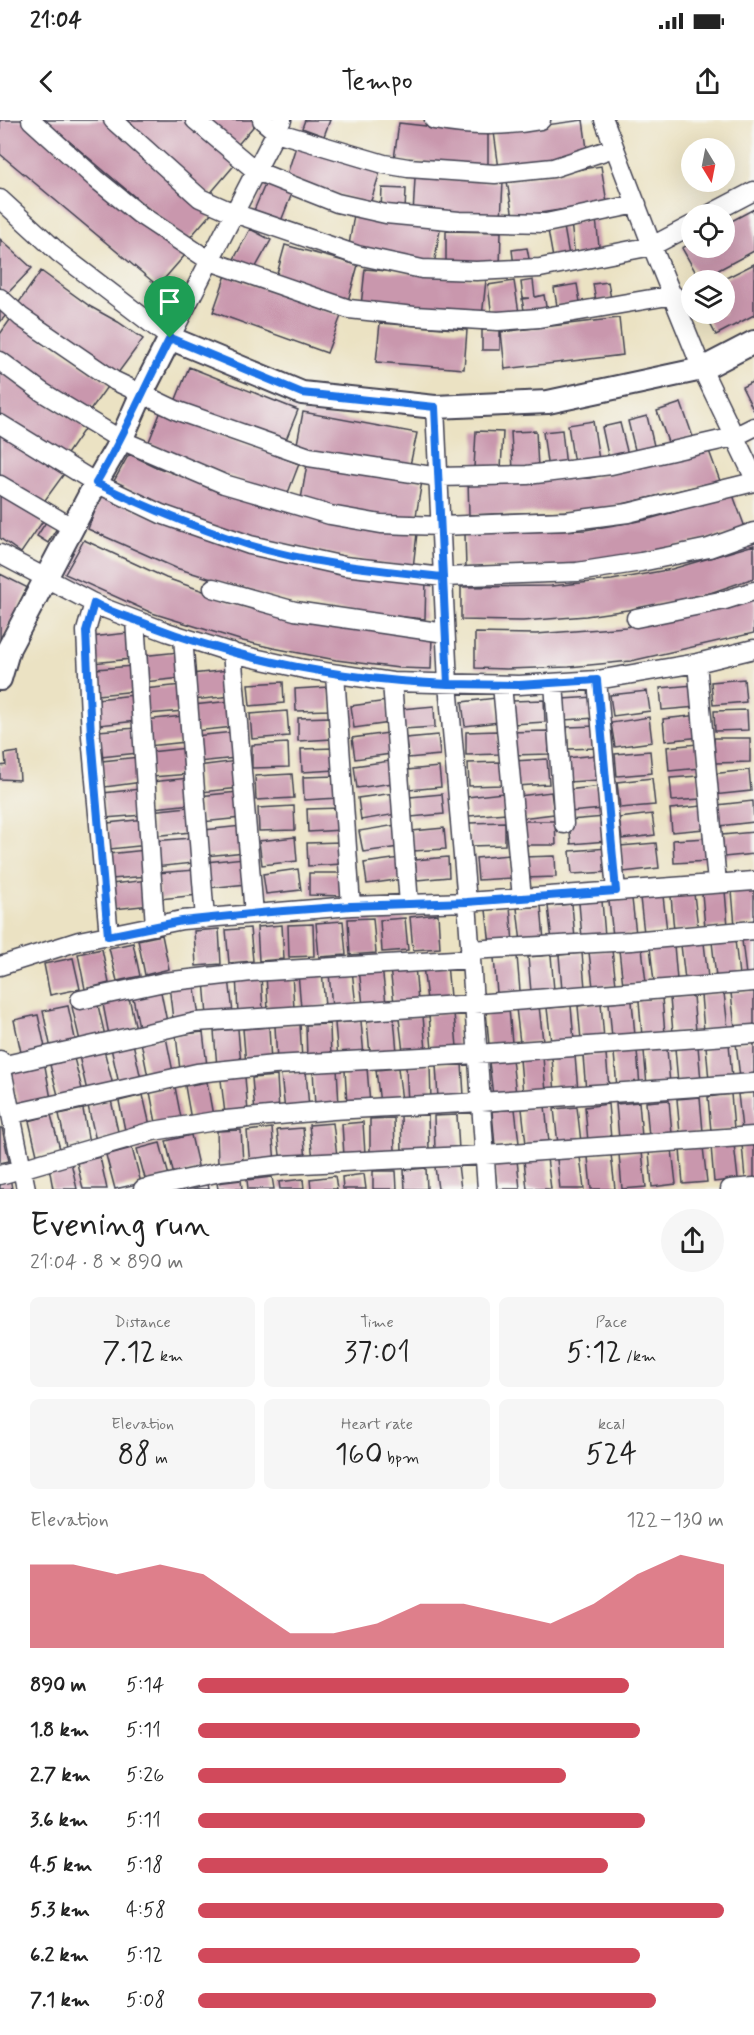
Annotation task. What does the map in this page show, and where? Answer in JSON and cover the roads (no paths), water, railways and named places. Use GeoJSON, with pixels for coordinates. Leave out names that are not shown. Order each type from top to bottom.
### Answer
{"type":"FeatureCollection","features":[{"type":"Feature","properties":{"kind":"street"},"geometry":{"type":"LineString","coordinates":[[31,120],[96,179],[139,213],[210,261],[349,309],[498,321],[538,318],[674,295]]}},
{"type":"Feature","properties":{"kind":"street"},"geometry":{"type":"LineString","coordinates":[[112,120],[200,198],[234,213],[357,255],[422,269],[476,271],[540,268],[652,246],[681,231]]}},
{"type":"Feature","properties":{"kind":"street"},"geometry":{"type":"LineString","coordinates":[[195,120],[256,171],[337,202],[386,214],[459,221],[546,223],[637,204]]}},
{"type":"Feature","properties":{"kind":"street"},"geometry":{"type":"LineString","coordinates":[[434,120],[465,126],[504,126],[541,120]]}},
{"type":"Feature","properties":{"kind":"street"},"geometry":{"type":"LineString","coordinates":[[0,361],[42,392],[121,441],[224,484],[330,515],[381,524],[441,526],[566,521],[628,513],[754,479],[702,369],[604,120]]}},
{"type":"Feature","properties":{"kind":"street"},"geometry":{"type":"LineString","coordinates":[[0,679],[9,648],[96,483],[121,441],[142,393],[256,171],[273,124],[384,164],[408,168],[495,174],[554,168],[614,148]]}},
{"type":"Feature","properties":{"kind":"street"},"geometry":{"type":"LineString","coordinates":[[729,204],[754,191]]}},
{"type":"Feature","properties":{"kind":"street"},"geometry":{"type":"LineString","coordinates":[[0,199],[59,253],[170,338],[302,393],[435,407],[548,402],[702,369],[754,342]]}},
{"type":"Feature","properties":{"kind":"street"},"geometry":{"type":"LineString","coordinates":[[0,298],[21,317],[113,380],[178,411],[309,457],[438,477],[527,476],[611,465],[734,437],[754,427]]}},
{"type":"Feature","properties":{"kind":"street"},"geometry":{"type":"LineString","coordinates":[[435,407],[448,684],[467,902],[487,1189]]}},
{"type":"Feature","properties":{"kind":"street"},"geometry":{"type":"LineString","coordinates":[[0,424],[96,483],[161,514],[250,545],[344,566],[443,577],[578,572],[709,548],[754,532]]}},
{"type":"Feature","properties":{"kind":"street"},"geometry":{"type":"LineString","coordinates":[[0,485],[73,528]]}},
{"type":"Feature","properties":{"kind":"street"},"geometry":{"type":"LineString","coordinates":[[0,554],[94,603],[183,637],[232,652],[335,674],[392,682],[502,685],[597,680],[697,663],[754,649]]}},
{"type":"Feature","properties":{"kind":"street"},"geometry":{"type":"LineString","coordinates":[[213,588],[295,611],[445,633]]}},
{"type":"Feature","properties":{"kind":"street"},"geometry":{"type":"LineString","coordinates":[[636,618],[725,600],[754,591]]}},
{"type":"Feature","properties":{"kind":"street"},"geometry":{"type":"LineString","coordinates":[[94,603],[86,631],[91,736],[108,936]]}},
{"type":"Feature","properties":{"kind":"street"},"geometry":{"type":"LineString","coordinates":[[135,620],[155,926]]}},
{"type":"Feature","properties":{"kind":"street"},"geometry":{"type":"LineString","coordinates":[[183,637],[205,919]]}},
{"type":"Feature","properties":{"kind":"street"},"geometry":{"type":"LineString","coordinates":[[232,652],[254,914]]}},
{"type":"Feature","properties":{"kind":"street"},"geometry":{"type":"LineString","coordinates":[[697,663],[717,883]]}},
{"type":"Feature","properties":{"kind":"street"},"geometry":{"type":"LineString","coordinates":[[335,674],[351,906]]}},
{"type":"Feature","properties":{"kind":"street"},"geometry":{"type":"LineString","coordinates":[[597,680],[616,891]]}},
{"type":"Feature","properties":{"kind":"street"},"geometry":{"type":"LineString","coordinates":[[392,682],[409,904]]}},
{"type":"Feature","properties":{"kind":"street"},"geometry":{"type":"LineString","coordinates":[[554,683],[564,824]]}},
{"type":"Feature","properties":{"kind":"street"},"geometry":{"type":"LineString","coordinates":[[502,685],[522,898]]}},
{"type":"Feature","properties":{"kind":"street"},"geometry":{"type":"LineString","coordinates":[[0,966],[78,940],[205,919],[351,906],[467,902],[754,880]]}},
{"type":"Feature","properties":{"kind":"street"},"geometry":{"type":"LineString","coordinates":[[80,1000],[164,982],[251,972],[754,930]]}},
{"type":"Feature","properties":{"kind":"street"},"geometry":{"type":"LineString","coordinates":[[26,1189],[1,1063],[196,1022],[474,1004],[754,982]]}},
{"type":"Feature","properties":{"kind":"street"},"geometry":{"type":"LineString","coordinates":[[12,1114],[197,1073],[296,1064],[477,1054],[754,1034]]}},
{"type":"Feature","properties":{"kind":"street"},"geometry":{"type":"LineString","coordinates":[[0,1175],[153,1131],[215,1121],[333,1110],[754,1083]]}},
{"type":"Feature","properties":{"kind":"street"},"geometry":{"type":"LineString","coordinates":[[143,1189],[220,1172],[282,1165],[485,1155],[754,1136]]}},
{"type":"Feature","properties":{"kind":"street"},"geometry":{"type":"LineString","coordinates":[[730,1189],[754,1187]]}}]}
